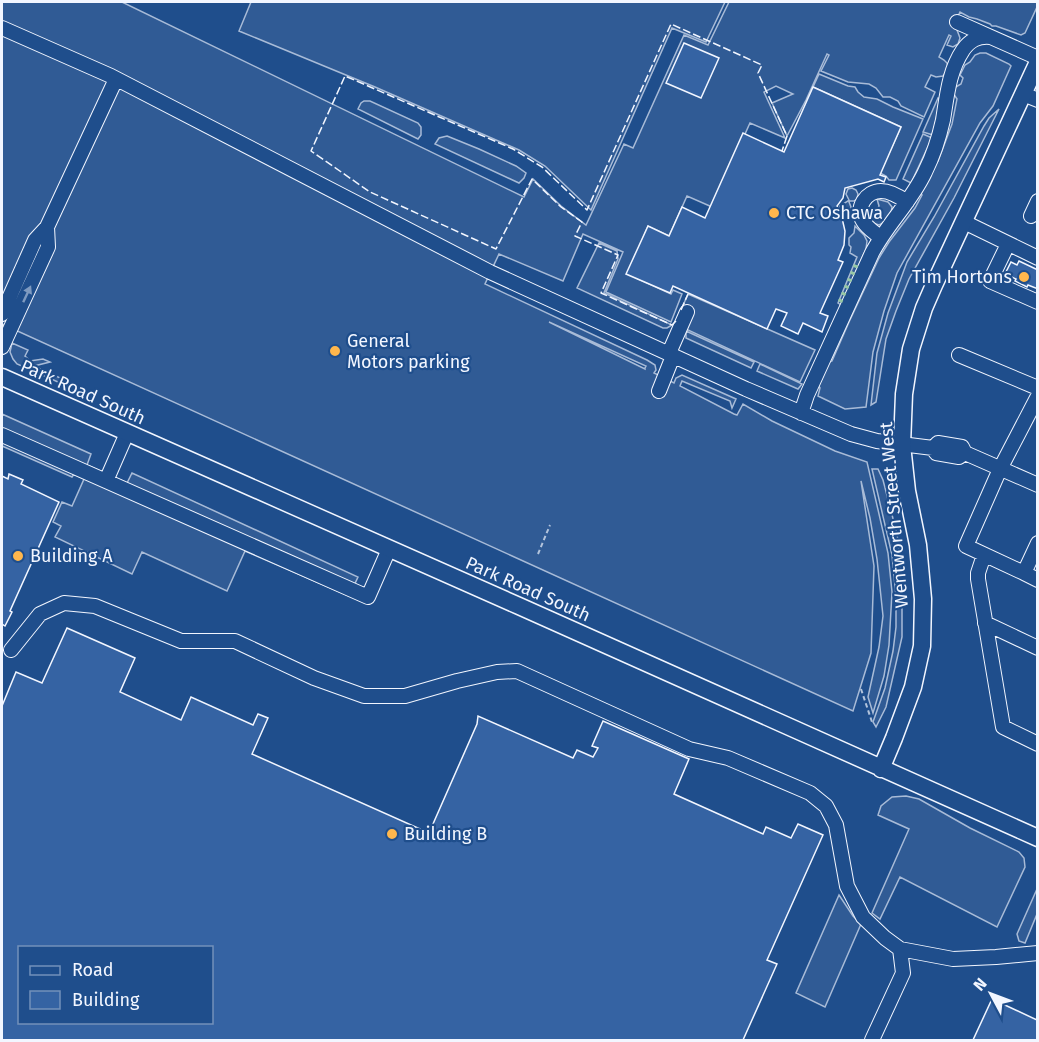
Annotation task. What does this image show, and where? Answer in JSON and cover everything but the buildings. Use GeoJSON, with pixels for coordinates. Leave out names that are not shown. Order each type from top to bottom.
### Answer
{"type":"FeatureCollection","features":[{"type":"Feature","properties":{"kind":"main road","name":"Wentworth Street West"},"geometry":{"type":"LineString","coordinates":[[880,769],[913,687],[922,646],[923,599],[918,545],[907,491],[902,445],[903,394],[910,349],[924,308],[964,222],[1030,97],[1038,60]]}},
{"type":"Feature","properties":{"kind":"main road","name":"Park Road South"},"geometry":{"type":"LineString","coordinates":[[2,377],[1038,838]]}},
{"type":"Feature","properties":{"kind":"lane"},"geometry":{"type":"LineString","coordinates":[[957,22],[1038,60]]}},
{"type":"Feature","properties":{"kind":"lane"},"geometry":{"type":"LineString","coordinates":[[2,28],[116,79],[490,272],[801,413],[851,434],[877,441],[933,448],[938,443],[962,447],[965,453],[1038,485]]}},
{"type":"Feature","properties":{"kind":"lane"},"geometry":{"type":"LineString","coordinates":[[801,413],[807,395],[880,237],[907,202],[924,174],[942,123],[947,88],[958,58],[972,40],[981,36],[990,37]]}},
{"type":"Feature","properties":{"kind":"lane"},"geometry":{"type":"LineString","coordinates":[[2,314],[35,240],[47,227],[116,79]]}},
{"type":"Feature","properties":{"kind":"lane"},"geometry":{"type":"LineString","coordinates":[[880,237],[862,220],[860,209],[862,203],[874,192],[882,191],[907,202]]}},
{"type":"Feature","properties":{"kind":"lane"},"geometry":{"type":"LineString","coordinates":[[1031,216],[1038,201]]}},
{"type":"Feature","properties":{"kind":"lane"},"geometry":{"type":"LineString","coordinates":[[964,222],[1038,266]]}},
{"type":"Feature","properties":{"kind":"lane"},"geometry":{"type":"LineString","coordinates":[[2,347],[48,247],[47,227]]}},
{"type":"Feature","properties":{"kind":"lane"},"geometry":{"type":"LineString","coordinates":[[1006,247],[1038,258]]}},
{"type":"Feature","properties":{"kind":"lane"},"geometry":{"type":"LineString","coordinates":[[1006,247],[990,281],[1038,302]]}},
{"type":"Feature","properties":{"kind":"lane"},"geometry":{"type":"LineString","coordinates":[[659,391],[687,312]]}},
{"type":"Feature","properties":{"kind":"lane"},"geometry":{"type":"LineString","coordinates":[[959,355],[1038,388]]}},
{"type":"Feature","properties":{"kind":"lane"},"geometry":{"type":"LineString","coordinates":[[1038,396],[1000,469],[966,546],[1038,580]]}},
{"type":"Feature","properties":{"kind":"lane"},"geometry":{"type":"LineString","coordinates":[[106,481],[128,433]]}},
{"type":"Feature","properties":{"kind":"lane"},"geometry":{"type":"LineString","coordinates":[[2,435],[368,597],[389,549]]}},
{"type":"Feature","properties":{"kind":"lane"},"geometry":{"type":"LineString","coordinates":[[1024,573],[1038,543]]}},
{"type":"Feature","properties":{"kind":"lane"},"geometry":{"type":"LineString","coordinates":[[984,555],[978,573],[1003,727],[1038,744]]}},
{"type":"Feature","properties":{"kind":"lane"},"geometry":{"type":"LineString","coordinates":[[5,652],[40,614],[64,603],[95,606],[181,641],[235,641],[314,678],[364,696],[405,696],[497,672],[517,671],[689,748],[728,758],[810,794],[826,806],[836,825],[847,886],[863,917],[900,949],[953,959],[1038,953]]}},
{"type":"Feature","properties":{"kind":"lane"},"geometry":{"type":"LineString","coordinates":[[985,623],[1038,648]]}},
{"type":"Feature","properties":{"kind":"lane"},"geometry":{"type":"LineString","coordinates":[[872,1041],[903,973],[900,949]]}},
{"type":"Feature","properties":{"kind":"path"},"geometry":{"type":"LineString","coordinates":[[538,554],[550,525]]}},
{"type":"Feature","properties":{"kind":"path"},"geometry":{"type":"LineString","coordinates":[[861,689],[872,722]]}},
{"type":"Feature","properties":{"kind":"shaded area","name":"General Motors parking"},"geometry":{"type":"Polygon","coordinates":[[[2,2],[122,2],[524,197],[533,179],[561,206],[586,225],[624,144],[633,148],[684,35],[708,45],[729,2],[1037,2],[1037,7],[1025,33],[1021,35],[992,26],[960,12],[953,27],[960,38],[958,44],[953,47],[947,45],[951,36],[949,35],[939,57],[947,63],[948,69],[943,76],[931,75],[925,87],[935,92],[924,117],[901,106],[898,101],[890,97],[883,97],[876,88],[869,84],[848,82],[821,71],[829,55],[827,54],[787,136],[772,103],[793,94],[776,86],[764,92],[785,138],[750,123],[712,207],[687,196],[669,236],[648,226],[628,274],[671,294],[673,290],[682,294],[671,322],[606,292],[623,252],[583,234],[563,281],[499,254],[485,284],[647,360],[655,365],[654,373],[674,383],[676,378],[682,375],[736,399],[732,408],[730,401],[682,381],[680,386],[734,414],[737,415],[743,404],[772,421],[835,451],[867,462],[888,553],[892,592],[889,645],[884,676],[873,713],[868,697],[883,616],[877,559],[861,481],[874,566],[871,653],[853,711],[2,324],[2,2]],[[549,322],[645,369],[646,366],[549,322]]]}},
{"type":"Feature","properties":{"kind":"shaded area"},"geometry":{"type":"Polygon","coordinates":[[[251,2],[725,2],[706,42],[672,28],[591,210],[545,166],[519,150],[239,31],[251,2]]]}},
{"type":"Feature","properties":{"kind":"shaded area"},"geometry":{"type":"Polygon","coordinates":[[[980,53],[986,53],[1011,66],[993,106],[980,123],[897,273],[873,352],[866,407],[845,409],[818,396],[820,388],[818,385],[829,362],[832,361],[879,258],[922,195],[952,124],[957,99],[953,93],[954,88],[961,84],[963,78],[960,75],[965,65],[980,53]]]}},
{"type":"Feature","properties":{"kind":"shaded area"},"geometry":{"type":"Polygon","coordinates":[[[819,74],[855,87],[864,97],[877,99],[923,119],[896,180],[889,180],[880,173],[901,127],[813,87],[819,74]]]}},
{"type":"Feature","properties":{"kind":"shaded area"},"geometry":{"type":"Polygon","coordinates":[[[938,98],[940,99],[933,135],[923,132],[938,98]]]}},
{"type":"Feature","properties":{"kind":"shaded area"},"geometry":{"type":"Polygon","coordinates":[[[364,101],[370,101],[418,123],[421,127],[421,135],[418,139],[358,109],[364,101]]]}},
{"type":"Feature","properties":{"kind":"shaded area"},"geometry":{"type":"Polygon","coordinates":[[[999,109],[954,198],[909,279],[886,339],[876,402],[871,405],[877,353],[888,313],[907,262],[984,126],[999,109]]]}},
{"type":"Feature","properties":{"kind":"shaded area"},"geometry":{"type":"Polygon","coordinates":[[[923,134],[932,138],[911,183],[903,179],[923,134]]]}},
{"type":"Feature","properties":{"kind":"shaded area"},"geometry":{"type":"Polygon","coordinates":[[[447,136],[516,166],[526,173],[524,178],[519,183],[435,144],[439,138],[447,136]]]}},
{"type":"Feature","properties":{"kind":"shaded area"},"geometry":{"type":"Polygon","coordinates":[[[852,188],[858,194],[857,199],[849,202],[851,213],[845,215],[840,206],[849,200],[846,194],[848,189],[852,188]]]}},
{"type":"Feature","properties":{"kind":"shaded area"},"geometry":{"type":"Polygon","coordinates":[[[877,199],[888,202],[892,207],[891,213],[879,225],[869,219],[874,216],[879,206],[877,199]]]}},
{"type":"Feature","properties":{"kind":"shaded area"},"geometry":{"type":"Polygon","coordinates":[[[855,226],[867,241],[866,249],[841,305],[838,303],[857,257],[850,253],[849,245],[849,238],[854,233],[855,226]]]}},
{"type":"Feature","properties":{"kind":"shaded area"},"geometry":{"type":"Polygon","coordinates":[[[599,243],[617,251],[618,259],[604,293],[672,325],[663,328],[577,288],[599,243]]]}},
{"type":"Feature","properties":{"kind":"shaded area"},"geometry":{"type":"Polygon","coordinates":[[[688,294],[815,350],[800,382],[675,324],[688,294]]]}},
{"type":"Feature","properties":{"kind":"shaded area"},"geometry":{"type":"Polygon","coordinates":[[[686,331],[754,362],[751,368],[686,338],[686,331]]]}},
{"type":"Feature","properties":{"kind":"shaded area"},"geometry":{"type":"Polygon","coordinates":[[[12,343],[28,350],[25,356],[30,361],[43,359],[50,362],[34,366],[69,382],[67,386],[17,364],[10,352],[12,343]]]}},
{"type":"Feature","properties":{"kind":"shaded area"},"geometry":{"type":"Polygon","coordinates":[[[760,364],[802,384],[798,389],[757,371],[760,364]]]}},
{"type":"Feature","properties":{"kind":"shaded area"},"geometry":{"type":"Polygon","coordinates":[[[2,414],[91,454],[87,465],[127,483],[132,473],[358,577],[349,596],[245,551],[227,591],[142,552],[132,574],[55,537],[61,526],[53,522],[62,502],[72,506],[84,479],[74,474],[72,477],[2,446],[2,414]]]}},
{"type":"Feature","properties":{"kind":"shaded area"},"geometry":{"type":"Polygon","coordinates":[[[872,469],[878,469],[883,480],[897,534],[902,573],[902,637],[886,707],[876,727],[873,722],[885,688],[893,651],[896,596],[892,555],[872,469]]]}},
{"type":"Feature","properties":{"kind":"shaded area"},"geometry":{"type":"Polygon","coordinates":[[[906,796],[919,799],[1019,852],[1024,858],[1025,867],[997,927],[900,877],[880,919],[872,913],[909,829],[878,815],[881,806],[892,797],[906,796]]]}},
{"type":"Feature","properties":{"kind":"shaded area"},"geometry":{"type":"Polygon","coordinates":[[[1037,889],[1037,914],[1025,943],[1019,941],[1017,934],[1037,889]]]}},
{"type":"Feature","properties":{"kind":"shaded area"},"geometry":{"type":"Polygon","coordinates":[[[839,895],[861,924],[825,1007],[796,993],[839,895]]]}},
{"type":"Feature","properties":{"kind":"hedge"},"geometry":{"type":"LineString","coordinates":[[840,302],[857,263]]}},
{"type":"Feature","properties":{"kind":"fence"},"geometry":{"type":"LineString","coordinates":[[676,321],[672,325],[601,293],[618,255],[575,236],[582,222],[561,207],[532,179],[496,249],[370,192],[311,151],[345,76],[513,149],[542,167],[587,210],[671,24],[762,65],[758,73],[787,136],[782,151]]}},
{"type":"Feature","properties":{"kind":"fence"},"geometry":{"type":"LineString","coordinates":[[681,310],[688,294]]}},
{"type":"Feature","properties":{"kind":"place","name":"CTC Oshawa"},"geometry":{"type":"Point","coordinates":[774,213]}},
{"type":"Feature","properties":{"kind":"place","name":"Tim Hortons"},"geometry":{"type":"Point","coordinates":[1024,277]}},
{"type":"Feature","properties":{"kind":"place","name":"General Motors parking"},"geometry":{"type":"Point","coordinates":[335,351]}},
{"type":"Feature","properties":{"kind":"place","name":"Building A"},"geometry":{"type":"Point","coordinates":[18,556]}},
{"type":"Feature","properties":{"kind":"place","name":"Building B"},"geometry":{"type":"Point","coordinates":[392,834]}}]}
